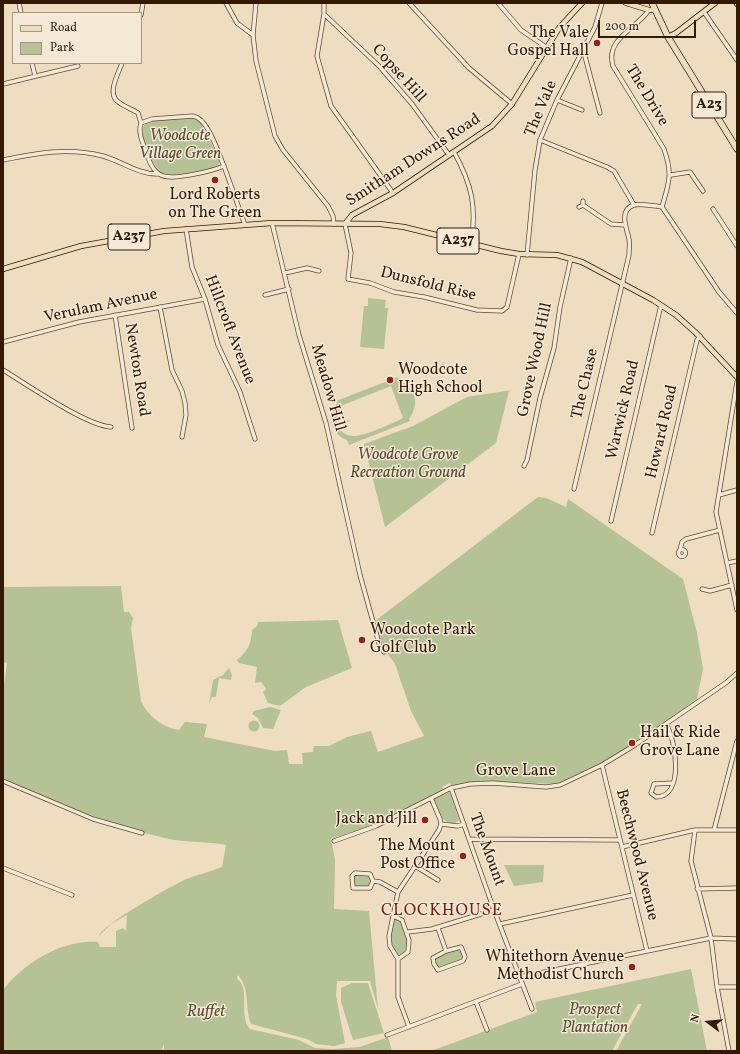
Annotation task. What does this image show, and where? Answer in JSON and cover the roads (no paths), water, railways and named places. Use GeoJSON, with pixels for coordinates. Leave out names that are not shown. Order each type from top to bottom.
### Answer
{"type":"FeatureCollection","features":[{"type":"Feature","properties":{"kind":"highway","name":"A23"},"geometry":{"type":"LineString","coordinates":[[652,3],[652,10],[737,149]]}},
{"type":"Feature","properties":{"kind":"main road","name":"Smitham Downs Road"},"geometry":{"type":"LineString","coordinates":[[345,224],[352,215],[393,193],[492,126],[512,104],[558,28],[582,3]]}},
{"type":"Feature","properties":{"kind":"main road"},"geometry":{"type":"LineString","coordinates":[[626,3],[652,10]]}},
{"type":"Feature","properties":{"kind":"main road"},"geometry":{"type":"LineString","coordinates":[[668,37],[676,33],[715,3]]}},
{"type":"Feature","properties":{"kind":"main road","name":"A237"},"geometry":{"type":"LineString","coordinates":[[3,269],[81,246],[164,231],[272,223],[380,224],[404,227],[471,244],[519,254],[557,255],[571,258],[661,305],[700,336],[737,377]]}},
{"type":"Feature","properties":{"kind":"street"},"geometry":{"type":"LineString","coordinates":[[226,3],[237,23],[253,35]]}},
{"type":"Feature","properties":{"kind":"street"},"geometry":{"type":"LineString","coordinates":[[256,3],[253,35],[256,61],[275,136],[283,150],[328,206],[333,216],[334,224]]}},
{"type":"Feature","properties":{"kind":"street"},"geometry":{"type":"LineString","coordinates":[[324,3],[324,14],[317,56],[332,106],[393,193]]}},
{"type":"Feature","properties":{"kind":"street"},"geometry":{"type":"LineString","coordinates":[[408,3],[469,68],[512,104]]}},
{"type":"Feature","properties":{"kind":"street"},"geometry":{"type":"LineString","coordinates":[[498,3],[521,30],[546,47]]}},
{"type":"Feature","properties":{"kind":"street","name":"The Vale"},"geometry":{"type":"LineString","coordinates":[[527,255],[535,170],[540,140],[557,100],[595,26],[602,3]]}},
{"type":"Feature","properties":{"kind":"street","name":"The Drive"},"geometry":{"type":"LineString","coordinates":[[652,10],[618,41],[612,49],[611,58],[614,66],[664,149],[669,164],[670,175],[662,207]]}},
{"type":"Feature","properties":{"kind":"street"},"geometry":{"type":"LineString","coordinates":[[704,12],[737,60]]}},
{"type":"Feature","properties":{"kind":"street","name":"Copse Hill"},"geometry":{"type":"LineString","coordinates":[[324,14],[380,67],[412,104],[449,155]]}},
{"type":"Feature","properties":{"kind":"street"},"geometry":{"type":"LineString","coordinates":[[583,49],[600,113]]}},
{"type":"Feature","properties":{"kind":"street"},"geometry":{"type":"LineString","coordinates":[[32,64],[35,76]]}},
{"type":"Feature","properties":{"kind":"street"},"geometry":{"type":"LineString","coordinates":[[122,64],[114,84],[114,95],[116,100],[138,113],[142,123],[140,133],[148,157],[158,174]]}},
{"type":"Feature","properties":{"kind":"street"},"geometry":{"type":"LineString","coordinates":[[3,84],[78,66]]}},
{"type":"Feature","properties":{"kind":"street"},"geometry":{"type":"LineString","coordinates":[[557,100],[582,110]]}},
{"type":"Feature","properties":{"kind":"street"},"geometry":{"type":"LineString","coordinates":[[142,123],[152,119],[180,116],[198,117],[206,126],[224,166],[245,225]]}},
{"type":"Feature","properties":{"kind":"street"},"geometry":{"type":"LineString","coordinates":[[540,140],[614,171],[634,205]]}},
{"type":"Feature","properties":{"kind":"street"},"geometry":{"type":"LineString","coordinates":[[3,160],[51,151],[76,150],[104,156],[149,173],[158,174],[165,177],[176,177],[224,166]]}},
{"type":"Feature","properties":{"kind":"street"},"geometry":{"type":"LineString","coordinates":[[454,152],[468,181],[472,197],[474,211],[471,244]]}},
{"type":"Feature","properties":{"kind":"street"},"geometry":{"type":"LineString","coordinates":[[670,175],[690,172],[703,191]]}},
{"type":"Feature","properties":{"kind":"street"},"geometry":{"type":"LineString","coordinates":[[583,201],[581,206],[611,224],[625,225],[625,214],[629,208],[634,205],[662,207],[719,292],[737,313]]}},
{"type":"Feature","properties":{"kind":"street"},"geometry":{"type":"LineString","coordinates":[[713,209],[737,246]]}},
{"type":"Feature","properties":{"kind":"street","name":"Meadow Hill"},"geometry":{"type":"LineString","coordinates":[[272,223],[286,273],[302,345],[326,424],[360,575],[380,647],[384,652]]}},
{"type":"Feature","properties":{"kind":"street","name":"Dunsfold Rise"},"geometry":{"type":"LineString","coordinates":[[345,224],[351,253],[348,278],[394,292],[424,297],[469,308],[505,310],[513,286],[519,254]]}},
{"type":"Feature","properties":{"kind":"street","name":"The Chase"},"geometry":{"type":"LineString","coordinates":[[574,489],[621,283],[629,255],[628,238],[625,225]]}},
{"type":"Feature","properties":{"kind":"street","name":"Hillcroft Avenue"},"geometry":{"type":"LineString","coordinates":[[186,229],[190,262],[205,299],[218,345],[240,392],[255,439]]}},
{"type":"Feature","properties":{"kind":"street","name":"Grove Wood Hill"},"geometry":{"type":"LineString","coordinates":[[524,466],[527,460],[540,398],[554,348],[560,307],[571,258]]}},
{"type":"Feature","properties":{"kind":"street"},"geometry":{"type":"LineString","coordinates":[[286,273],[307,268],[320,271]]}},
{"type":"Feature","properties":{"kind":"street"},"geometry":{"type":"LineString","coordinates":[[265,295],[289,289]]}},
{"type":"Feature","properties":{"kind":"street","name":"Verulam Avenue"},"geometry":{"type":"LineString","coordinates":[[3,342],[79,322],[205,299]]}},
{"type":"Feature","properties":{"kind":"street","name":"Warwick Road"},"geometry":{"type":"LineString","coordinates":[[610,521],[661,305]]}},
{"type":"Feature","properties":{"kind":"street"},"geometry":{"type":"LineString","coordinates":[[160,307],[172,370],[182,392],[185,403],[186,415],[182,437]]}},
{"type":"Feature","properties":{"kind":"street","name":"Newton Road"},"geometry":{"type":"LineString","coordinates":[[115,315],[132,428]]}},
{"type":"Feature","properties":{"kind":"street","name":"Howard Road"},"geometry":{"type":"LineString","coordinates":[[652,533],[697,340],[700,336]]}},
{"type":"Feature","properties":{"kind":"street"},"geometry":{"type":"LineString","coordinates":[[3,370],[87,419],[100,425],[111,427]]}},
{"type":"Feature","properties":{"kind":"street"},"geometry":{"type":"LineString","coordinates":[[737,382],[716,512],[737,610]]}},
{"type":"Feature","properties":{"kind":"street"},"geometry":{"type":"LineString","coordinates":[[718,495],[737,490]]}},
{"type":"Feature","properties":{"kind":"street"},"geometry":{"type":"LineString","coordinates":[[680,550],[682,542],[686,539],[720,530]]}},
{"type":"Feature","properties":{"kind":"street"},"geometry":{"type":"LineString","coordinates":[[727,563],[737,561]]}},
{"type":"Feature","properties":{"kind":"street"},"geometry":{"type":"LineString","coordinates":[[702,589],[710,591],[732,585]]}},
{"type":"Feature","properties":{"kind":"street","name":"Grove Lane"},"geometry":{"type":"LineString","coordinates":[[334,841],[376,826],[451,788],[470,784],[493,783],[554,787],[575,779],[602,765],[666,724],[727,682],[737,673]]}},
{"type":"Feature","properties":{"kind":"street"},"geometry":{"type":"LineString","coordinates":[[666,724],[671,733],[676,761],[673,783],[670,791],[666,795],[656,797],[651,792],[654,784],[673,783]]}},
{"type":"Feature","properties":{"kind":"street"},"geometry":{"type":"LineString","coordinates":[[714,830],[737,741]]}},
{"type":"Feature","properties":{"kind":"street","name":"Beechwood Avenue"},"geometry":{"type":"LineString","coordinates":[[602,765],[647,951]]}},
{"type":"Feature","properties":{"kind":"street"},"geometry":{"type":"LineString","coordinates":[[3,781],[93,819],[142,833]]}},
{"type":"Feature","properties":{"kind":"street","name":"The Mount"},"geometry":{"type":"LineString","coordinates":[[451,788],[494,910],[532,1009]]}},
{"type":"Feature","properties":{"kind":"street"},"geometry":{"type":"LineString","coordinates":[[410,1027],[398,997],[398,959],[390,946],[389,936],[398,892],[439,830],[440,824],[431,798]]}},
{"type":"Feature","properties":{"kind":"street"},"geometry":{"type":"LineString","coordinates":[[440,824],[458,826],[464,824]]}},
{"type":"Feature","properties":{"kind":"street"},"geometry":{"type":"LineString","coordinates":[[695,830],[690,862],[711,938],[717,986],[729,1051]]}},
{"type":"Feature","properties":{"kind":"street"},"geometry":{"type":"LineString","coordinates":[[622,847],[695,830],[737,830]]}},
{"type":"Feature","properties":{"kind":"street"},"geometry":{"type":"LineString","coordinates":[[469,839],[619,840]]}},
{"type":"Feature","properties":{"kind":"street"},"geometry":{"type":"LineString","coordinates":[[415,866],[438,880]]}},
{"type":"Feature","properties":{"kind":"street"},"geometry":{"type":"LineString","coordinates":[[3,868],[72,895]]}},
{"type":"Feature","properties":{"kind":"street"},"geometry":{"type":"LineString","coordinates":[[355,873],[368,873],[372,876],[373,881],[370,888],[356,889],[352,886],[352,876],[355,873]]}},
{"type":"Feature","properties":{"kind":"street"},"geometry":{"type":"LineString","coordinates":[[373,881],[380,882],[398,892]]}},
{"type":"Feature","properties":{"kind":"street"},"geometry":{"type":"LineString","coordinates":[[697,889],[737,888]]}},
{"type":"Feature","properties":{"kind":"street"},"geometry":{"type":"LineString","coordinates":[[500,924],[633,895]]}},
{"type":"Feature","properties":{"kind":"street"},"geometry":{"type":"LineString","coordinates":[[408,932],[438,928],[494,910]]}},
{"type":"Feature","properties":{"kind":"street"},"geometry":{"type":"LineString","coordinates":[[393,916],[402,920],[408,932],[409,940],[408,952],[398,959]]}},
{"type":"Feature","properties":{"kind":"street"},"geometry":{"type":"LineString","coordinates":[[438,928],[446,951]]}},
{"type":"Feature","properties":{"kind":"street"},"geometry":{"type":"LineString","coordinates":[[520,976],[711,938],[737,939]]}},
{"type":"Feature","properties":{"kind":"street"},"geometry":{"type":"LineString","coordinates":[[461,947],[465,959],[438,970],[434,964],[433,958],[446,951],[461,947]]}},
{"type":"Feature","properties":{"kind":"street"},"geometry":{"type":"LineString","coordinates":[[387,1035],[522,984]]}},
{"type":"Feature","properties":{"kind":"street"},"geometry":{"type":"LineString","coordinates":[[717,986],[737,987]]}},
{"type":"Feature","properties":{"kind":"street"},"geometry":{"type":"LineString","coordinates":[[476,1002],[487,1030]]}},
{"type":"Feature","properties":{"kind":"railway"},"geometry":{"type":"LineString","coordinates":[[733,3],[737,8]]}},
{"type":"Feature","properties":{"kind":"place","name":"The Vale Gospel Hall"},"geometry":{"type":"Point","coordinates":[597,43]}},
{"type":"Feature","properties":{"kind":"place","name":"Lord Roberts on The Green"},"geometry":{"type":"Point","coordinates":[215,180]}},
{"type":"Feature","properties":{"kind":"place","name":"Woodcote High School"},"geometry":{"type":"Point","coordinates":[390,380]}},
{"type":"Feature","properties":{"kind":"place","name":"Woodcote Park Golf Club"},"geometry":{"type":"Point","coordinates":[362,640]}},
{"type":"Feature","properties":{"kind":"place","name":"Hail & Ride Grove Lane"},"geometry":{"type":"Point","coordinates":[632,743]}},
{"type":"Feature","properties":{"kind":"place","name":"Jack and Jill"},"geometry":{"type":"Point","coordinates":[425,820]}},
{"type":"Feature","properties":{"kind":"place","name":"The Mount Post Office"},"geometry":{"type":"Point","coordinates":[463,856]}},
{"type":"Feature","properties":{"kind":"place","name":"Whitethorn Avenue Methodist Church"},"geometry":{"type":"Point","coordinates":[632,967]}},
{"type":"Feature","properties":{"kind":"district","name":"CLOCKHOUSE"},"geometry":{"type":"Point","coordinates":[442,912]}},
{"type":"Feature","properties":{"kind":"park label","name":"Woodcote Village Green"},"geometry":{"type":"Point","coordinates":[180,146]}},
{"type":"Feature","properties":{"kind":"park label","name":"Woodcote Grove Recreation Ground"},"geometry":{"type":"Point","coordinates":[408,465]}},
{"type":"Feature","properties":{"kind":"park label","name":"Ruffet"},"geometry":{"type":"Point","coordinates":[206,1013]}},
{"type":"Feature","properties":{"kind":"park label","name":"Prospect Plantation"},"geometry":{"type":"Point","coordinates":[595,1020]}}]}
